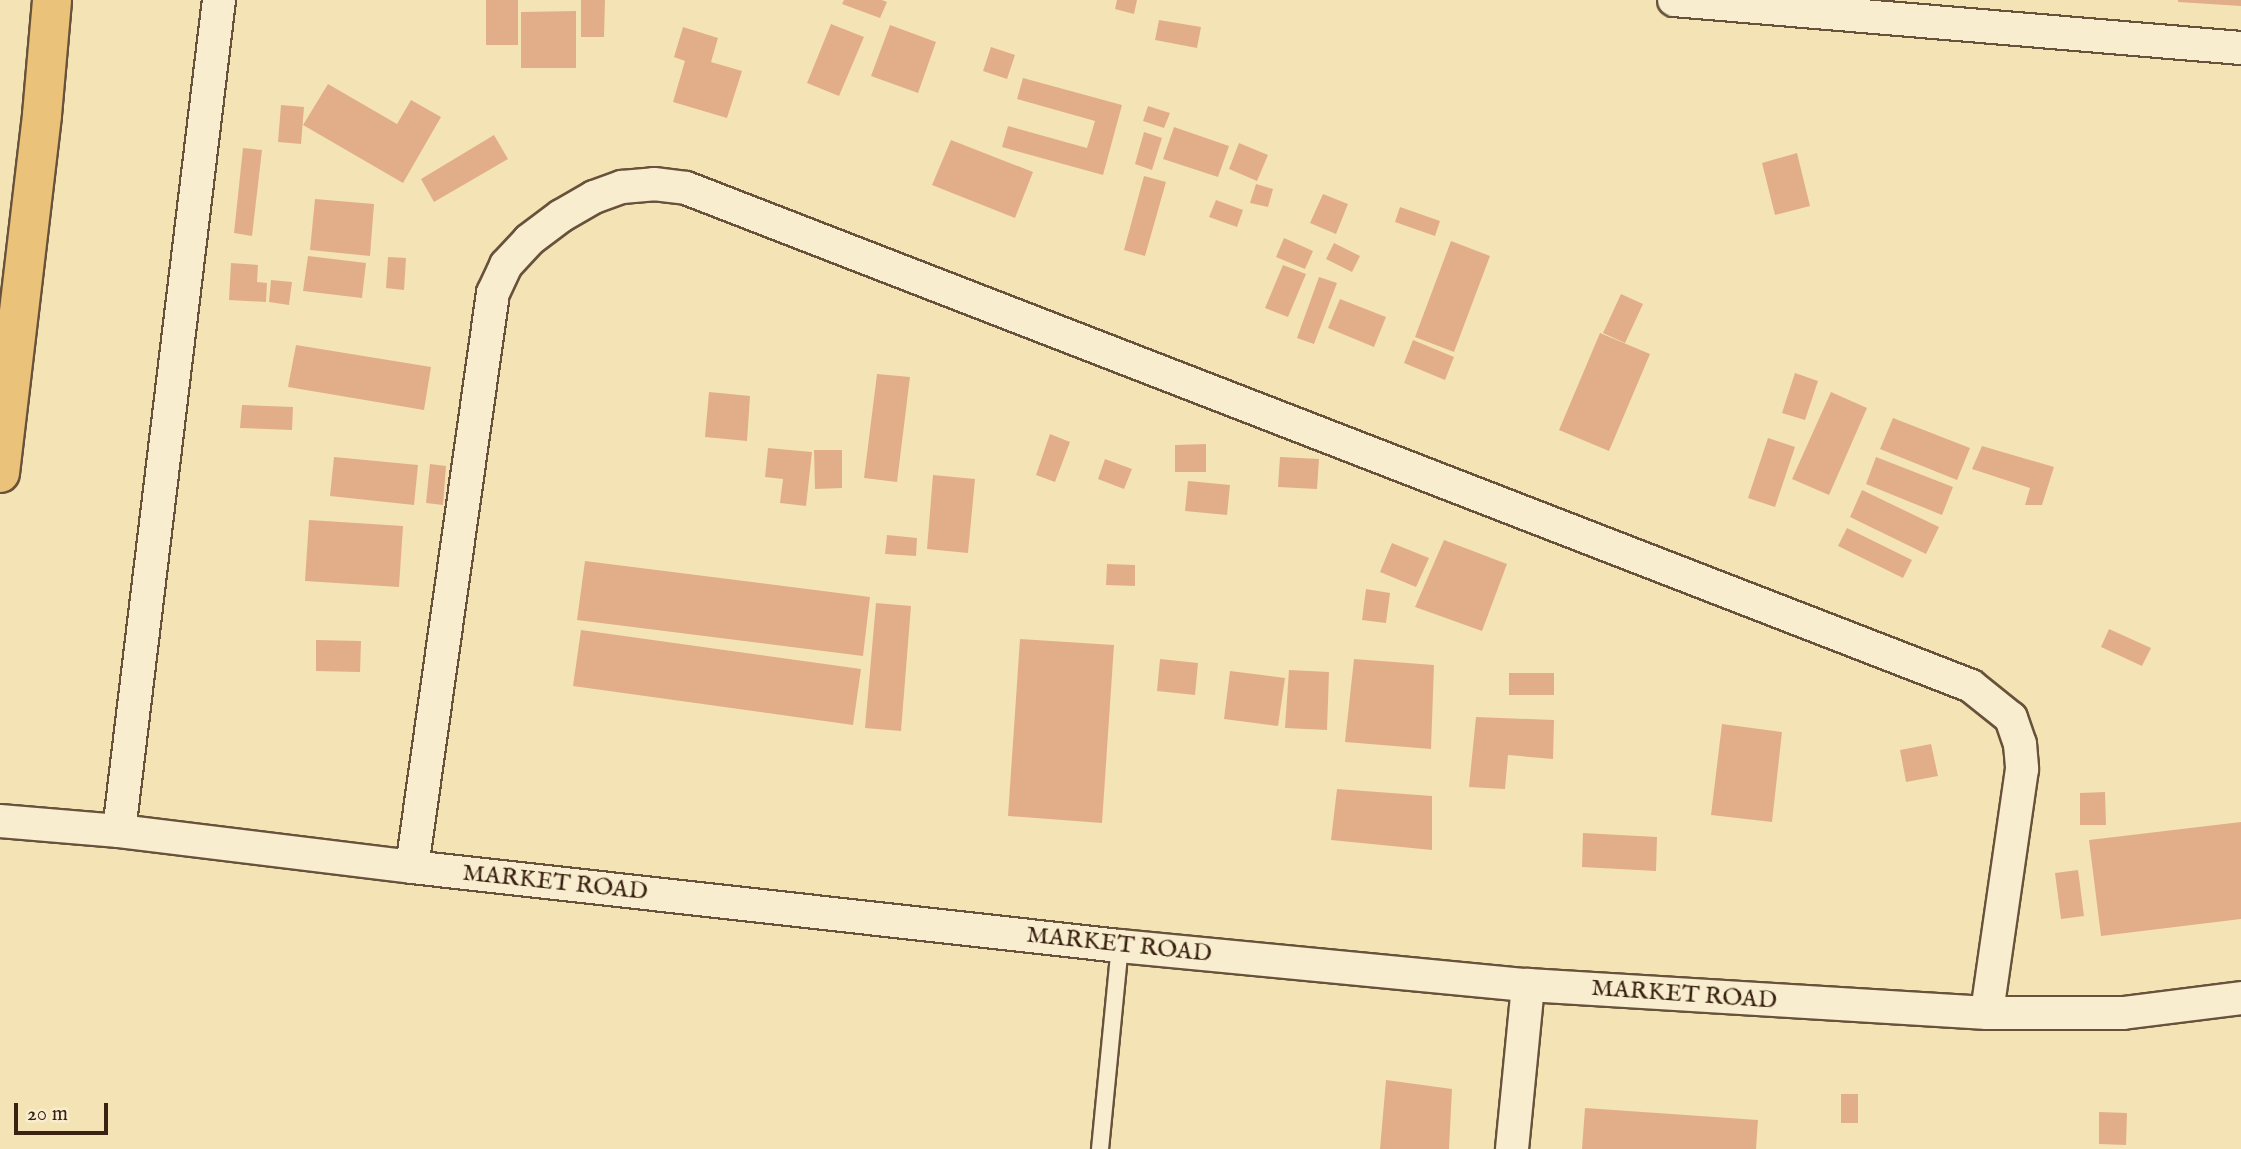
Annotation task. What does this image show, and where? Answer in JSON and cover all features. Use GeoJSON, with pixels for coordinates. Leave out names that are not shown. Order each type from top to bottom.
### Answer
{"type":"FeatureCollection","features":[{"type":"Feature","properties":{"kind":"main road"},"geometry":{"type":"LineString","coordinates":[[0,474],[42,115],[52,0]]}},
{"type":"Feature","properties":{"kind":"street"},"geometry":{"type":"LineString","coordinates":[[119,831],[219,0]]}},
{"type":"Feature","properties":{"kind":"street"},"geometry":{"type":"LineString","coordinates":[[1674,0],[2241,48]]}},
{"type":"Feature","properties":{"kind":"street"},"geometry":{"type":"LineString","coordinates":[[412,867],[493,293],[506,265],[529,240],[561,216],[594,197],[622,187],[654,184],[685,188],[1970,686],[2011,718],[2020,744],[2022,769],[1987,1013]]}},
{"type":"Feature","properties":{"kind":"street","name":"MARKET ROAD"},"geometry":{"type":"LineString","coordinates":[[0,821],[119,831],[412,867],[1120,946],[1528,985],[1987,1013],[2123,1013],[2241,998]]}},
{"type":"Feature","properties":{"kind":"street"},"geometry":{"type":"LineString","coordinates":[[1512,1149],[1528,985]]}},
{"type":"Feature","properties":{"kind":"lane"},"geometry":{"type":"LineString","coordinates":[[1100,1149],[1120,946]]}},
{"type":"Feature","properties":{"kind":"building"},"geometry":{"type":"Polygon","coordinates":[[[486,0],[518,0],[518,45],[486,45],[486,0]]]}},
{"type":"Feature","properties":{"kind":"building"},"geometry":{"type":"Polygon","coordinates":[[[581,0],[605,0],[604,37],[581,37],[581,0]]]}},
{"type":"Feature","properties":{"kind":"building"},"geometry":{"type":"Polygon","coordinates":[[[844,0],[887,2],[880,18],[842,4],[844,0]]]}},
{"type":"Feature","properties":{"kind":"building"},"geometry":{"type":"Polygon","coordinates":[[[1117,0],[1137,0],[1134,14],[1115,9],[1117,0]]]}},
{"type":"Feature","properties":{"kind":"building"},"geometry":{"type":"Polygon","coordinates":[[[2241,0],[2241,6],[2178,2],[2241,0]]]}},
{"type":"Feature","properties":{"kind":"building"},"geometry":{"type":"Polygon","coordinates":[[[576,11],[576,68],[521,68],[521,12],[576,11]]]}},
{"type":"Feature","properties":{"kind":"building"},"geometry":{"type":"Polygon","coordinates":[[[1159,20],[1201,27],[1197,48],[1155,40],[1159,20]]]}},
{"type":"Feature","properties":{"kind":"building"},"geometry":{"type":"Polygon","coordinates":[[[831,24],[864,37],[839,96],[807,83],[831,24]]]}},
{"type":"Feature","properties":{"kind":"building"},"geometry":{"type":"Polygon","coordinates":[[[890,25],[936,42],[918,93],[871,76],[890,25]]]}},
{"type":"Feature","properties":{"kind":"building"},"geometry":{"type":"Polygon","coordinates":[[[683,27],[718,38],[711,62],[742,71],[727,118],[673,102],[685,61],[674,57],[683,27]]]}},
{"type":"Feature","properties":{"kind":"building"},"geometry":{"type":"Polygon","coordinates":[[[991,47],[1015,55],[1007,79],[983,71],[991,47]]]}},
{"type":"Feature","properties":{"kind":"building"},"geometry":{"type":"Polygon","coordinates":[[[1023,78],[1122,105],[1103,175],[1002,147],[1008,126],[1087,148],[1095,121],[1017,99],[1023,78]]]}},
{"type":"Feature","properties":{"kind":"building"},"geometry":{"type":"Polygon","coordinates":[[[328,84],[397,124],[411,100],[441,117],[403,183],[303,125],[328,84]]]}},
{"type":"Feature","properties":{"kind":"building"},"geometry":{"type":"Polygon","coordinates":[[[281,105],[304,107],[301,144],[278,142],[281,105]]]}},
{"type":"Feature","properties":{"kind":"building"},"geometry":{"type":"Polygon","coordinates":[[[1148,106],[1170,113],[1164,128],[1143,121],[1148,106]]]}},
{"type":"Feature","properties":{"kind":"building"},"geometry":{"type":"Polygon","coordinates":[[[1174,127],[1229,146],[1218,177],[1163,159],[1174,127]]]}},
{"type":"Feature","properties":{"kind":"building"},"geometry":{"type":"Polygon","coordinates":[[[1144,132],[1162,138],[1152,170],[1135,164],[1144,132]]]}},
{"type":"Feature","properties":{"kind":"building"},"geometry":{"type":"Polygon","coordinates":[[[494,135],[508,159],[434,202],[421,179],[494,135]]]}},
{"type":"Feature","properties":{"kind":"building"},"geometry":{"type":"Polygon","coordinates":[[[951,140],[1033,172],[1015,218],[932,185],[951,140]]]}},
{"type":"Feature","properties":{"kind":"building"},"geometry":{"type":"Polygon","coordinates":[[[1239,143],[1268,155],[1257,181],[1229,169],[1239,143]]]}},
{"type":"Feature","properties":{"kind":"building"},"geometry":{"type":"Polygon","coordinates":[[[243,148],[262,150],[252,236],[234,233],[243,148]]]}},
{"type":"Feature","properties":{"kind":"building"},"geometry":{"type":"Polygon","coordinates":[[[1797,153],[1810,206],[1775,215],[1762,163],[1797,153]]]}},
{"type":"Feature","properties":{"kind":"building"},"geometry":{"type":"Polygon","coordinates":[[[1144,176],[1166,182],[1145,256],[1124,250],[1144,176]]]}},
{"type":"Feature","properties":{"kind":"building"},"geometry":{"type":"Polygon","coordinates":[[[1256,184],[1273,189],[1268,207],[1250,203],[1256,184]]]}},
{"type":"Feature","properties":{"kind":"building"},"geometry":{"type":"Polygon","coordinates":[[[1323,194],[1348,204],[1336,234],[1310,223],[1323,194]]]}},
{"type":"Feature","properties":{"kind":"building"},"geometry":{"type":"Polygon","coordinates":[[[315,199],[374,204],[370,256],[310,250],[315,199]]]}},
{"type":"Feature","properties":{"kind":"building"},"geometry":{"type":"Polygon","coordinates":[[[1216,200],[1243,210],[1237,227],[1209,217],[1216,200]]]}},
{"type":"Feature","properties":{"kind":"building"},"geometry":{"type":"Polygon","coordinates":[[[1400,207],[1440,221],[1435,236],[1395,222],[1400,207]]]}},
{"type":"Feature","properties":{"kind":"building"},"geometry":{"type":"Polygon","coordinates":[[[1284,238],[1313,251],[1305,269],[1276,257],[1284,238]]]}},
{"type":"Feature","properties":{"kind":"building"},"geometry":{"type":"Polygon","coordinates":[[[1451,241],[1490,256],[1454,352],[1415,337],[1451,241]]]}},
{"type":"Feature","properties":{"kind":"building"},"geometry":{"type":"Polygon","coordinates":[[[1334,243],[1360,256],[1352,272],[1326,259],[1334,243]]]}},
{"type":"Feature","properties":{"kind":"building"},"geometry":{"type":"Polygon","coordinates":[[[308,256],[366,263],[362,298],[303,291],[308,256]]]}},
{"type":"Feature","properties":{"kind":"building"},"geometry":{"type":"Polygon","coordinates":[[[388,257],[406,258],[404,290],[386,288],[388,257]]]}},
{"type":"Feature","properties":{"kind":"building"},"geometry":{"type":"Polygon","coordinates":[[[231,263],[258,265],[257,282],[267,283],[266,302],[229,300],[231,263]]]}},
{"type":"Feature","properties":{"kind":"building"},"geometry":{"type":"Polygon","coordinates":[[[1283,265],[1306,274],[1288,317],[1265,308],[1283,265]]]}},
{"type":"Feature","properties":{"kind":"building"},"geometry":{"type":"Polygon","coordinates":[[[1319,277],[1337,283],[1314,344],[1297,338],[1319,277]]]}},
{"type":"Feature","properties":{"kind":"building"},"geometry":{"type":"Polygon","coordinates":[[[271,280],[292,282],[289,305],[269,302],[271,280]]]}},
{"type":"Feature","properties":{"kind":"building"},"geometry":{"type":"Polygon","coordinates":[[[1621,294],[1643,304],[1625,343],[1603,333],[1621,294]]]}},
{"type":"Feature","properties":{"kind":"building"},"geometry":{"type":"Polygon","coordinates":[[[1340,299],[1386,317],[1374,347],[1328,328],[1340,299]]]}},
{"type":"Feature","properties":{"kind":"building"},"geometry":{"type":"Polygon","coordinates":[[[1600,333],[1650,354],[1609,451],[1559,430],[1600,333]]]}},
{"type":"Feature","properties":{"kind":"building"},"geometry":{"type":"Polygon","coordinates":[[[1413,340],[1454,357],[1445,380],[1404,363],[1413,340]]]}},
{"type":"Feature","properties":{"kind":"building"},"geometry":{"type":"Polygon","coordinates":[[[296,345],[431,367],[424,410],[288,387],[296,345]]]}},
{"type":"Feature","properties":{"kind":"building"},"geometry":{"type":"Polygon","coordinates":[[[1795,373],[1818,381],[1805,420],[1782,413],[1795,373]]]}},
{"type":"Feature","properties":{"kind":"building"},"geometry":{"type":"Polygon","coordinates":[[[877,374],[910,377],[897,482],[864,478],[877,374]]]}},
{"type":"Feature","properties":{"kind":"building"},"geometry":{"type":"Polygon","coordinates":[[[709,392],[750,396],[747,441],[705,437],[709,392]]]}},
{"type":"Feature","properties":{"kind":"building"},"geometry":{"type":"Polygon","coordinates":[[[1831,392],[1867,408],[1829,495],[1792,479],[1831,392]]]}},
{"type":"Feature","properties":{"kind":"building"},"geometry":{"type":"Polygon","coordinates":[[[242,405],[293,407],[292,430],[240,428],[242,405]]]}},
{"type":"Feature","properties":{"kind":"building"},"geometry":{"type":"Polygon","coordinates":[[[1893,418],[1970,448],[1957,480],[1880,449],[1893,418]]]}},
{"type":"Feature","properties":{"kind":"building"},"geometry":{"type":"Polygon","coordinates":[[[1050,434],[1070,442],[1055,482],[1036,475],[1050,434]]]}},
{"type":"Feature","properties":{"kind":"building"},"geometry":{"type":"Polygon","coordinates":[[[1768,438],[1795,447],[1775,507],[1748,498],[1768,438]]]}},
{"type":"Feature","properties":{"kind":"building"},"geometry":{"type":"Polygon","coordinates":[[[1206,444],[1206,472],[1175,472],[1175,445],[1206,444]]]}},
{"type":"Feature","properties":{"kind":"building"},"geometry":{"type":"Polygon","coordinates":[[[1982,446],[2054,467],[2042,505],[2025,505],[2030,488],[1972,469],[1982,446]]]}},
{"type":"Feature","properties":{"kind":"building"},"geometry":{"type":"Polygon","coordinates":[[[768,448],[812,452],[806,506],[780,503],[783,479],[765,477],[768,448]]]}},
{"type":"Feature","properties":{"kind":"building"},"geometry":{"type":"Polygon","coordinates":[[[814,450],[842,450],[842,488],[815,489],[814,450]]]}},
{"type":"Feature","properties":{"kind":"building"},"geometry":{"type":"Polygon","coordinates":[[[334,457],[418,465],[414,505],[330,496],[334,457]]]}},
{"type":"Feature","properties":{"kind":"building"},"geometry":{"type":"Polygon","coordinates":[[[1280,457],[1319,459],[1317,489],[1278,487],[1280,457]]]}},
{"type":"Feature","properties":{"kind":"building"},"geometry":{"type":"Polygon","coordinates":[[[1876,457],[1953,487],[1942,515],[1866,484],[1876,457]]]}},
{"type":"Feature","properties":{"kind":"building"},"geometry":{"type":"Polygon","coordinates":[[[1105,459],[1132,469],[1124,489],[1098,479],[1105,459]]]}},
{"type":"Feature","properties":{"kind":"building"},"geometry":{"type":"Polygon","coordinates":[[[430,464],[446,466],[443,505],[426,503],[430,464]]]}},
{"type":"Feature","properties":{"kind":"building"},"geometry":{"type":"Polygon","coordinates":[[[933,475],[975,479],[968,553],[927,549],[933,475]]]}},
{"type":"Feature","properties":{"kind":"building"},"geometry":{"type":"Polygon","coordinates":[[[1188,481],[1230,485],[1227,515],[1185,511],[1188,481]]]}},
{"type":"Feature","properties":{"kind":"building"},"geometry":{"type":"Polygon","coordinates":[[[1862,490],[1939,527],[1926,554],[1850,517],[1862,490]]]}},
{"type":"Feature","properties":{"kind":"building"},"geometry":{"type":"Polygon","coordinates":[[[309,520],[403,526],[399,587],[305,581],[309,520]]]}},
{"type":"Feature","properties":{"kind":"building"},"geometry":{"type":"Polygon","coordinates":[[[1847,528],[1912,560],[1903,578],[1838,546],[1847,528]]]}},
{"type":"Feature","properties":{"kind":"building"},"geometry":{"type":"Polygon","coordinates":[[[887,535],[917,538],[916,556],[885,554],[887,535]]]}},
{"type":"Feature","properties":{"kind":"building"},"geometry":{"type":"Polygon","coordinates":[[[1444,540],[1507,564],[1482,631],[1415,607],[1444,540]]]}},
{"type":"Feature","properties":{"kind":"building"},"geometry":{"type":"Polygon","coordinates":[[[1392,543],[1429,558],[1416,587],[1380,572],[1392,543]]]}},
{"type":"Feature","properties":{"kind":"building"},"geometry":{"type":"Polygon","coordinates":[[[585,561],[870,597],[863,656],[577,620],[585,561]]]}},
{"type":"Feature","properties":{"kind":"building"},"geometry":{"type":"Polygon","coordinates":[[[1107,564],[1135,565],[1135,586],[1106,585],[1107,564]]]}},
{"type":"Feature","properties":{"kind":"building"},"geometry":{"type":"Polygon","coordinates":[[[1366,589],[1390,593],[1386,623],[1362,620],[1366,589]]]}},
{"type":"Feature","properties":{"kind":"building"},"geometry":{"type":"Polygon","coordinates":[[[876,603],[911,606],[901,731],[865,728],[876,603]]]}},
{"type":"Feature","properties":{"kind":"building"},"geometry":{"type":"Polygon","coordinates":[[[2109,629],[2151,648],[2142,666],[2101,647],[2109,629]]]}},
{"type":"Feature","properties":{"kind":"building"},"geometry":{"type":"Polygon","coordinates":[[[581,630],[861,669],[853,725],[573,686],[581,630]]]}},
{"type":"Feature","properties":{"kind":"building"},"geometry":{"type":"Polygon","coordinates":[[[1020,639],[1114,645],[1102,823],[1008,816],[1020,639]]]}},
{"type":"Feature","properties":{"kind":"building"},"geometry":{"type":"Polygon","coordinates":[[[316,640],[361,641],[360,672],[316,671],[316,640]]]}},
{"type":"Feature","properties":{"kind":"building"},"geometry":{"type":"Polygon","coordinates":[[[1160,659],[1198,663],[1195,695],[1157,691],[1160,659]]]}},
{"type":"Feature","properties":{"kind":"building"},"geometry":{"type":"Polygon","coordinates":[[[1354,659],[1434,665],[1431,749],[1345,742],[1354,659]]]}},
{"type":"Feature","properties":{"kind":"building"},"geometry":{"type":"Polygon","coordinates":[[[1289,670],[1329,672],[1327,730],[1285,728],[1289,670]]]}},
{"type":"Feature","properties":{"kind":"building"},"geometry":{"type":"Polygon","coordinates":[[[1230,671],[1285,678],[1278,726],[1224,719],[1230,671]]]}},
{"type":"Feature","properties":{"kind":"building"},"geometry":{"type":"Polygon","coordinates":[[[1509,673],[1554,673],[1554,695],[1509,695],[1509,673]]]}},
{"type":"Feature","properties":{"kind":"building"},"geometry":{"type":"Polygon","coordinates":[[[1476,717],[1554,720],[1553,759],[1508,755],[1505,789],[1469,787],[1476,717]]]}},
{"type":"Feature","properties":{"kind":"building"},"geometry":{"type":"Polygon","coordinates":[[[1722,724],[1782,732],[1772,822],[1711,815],[1722,724]]]}},
{"type":"Feature","properties":{"kind":"building"},"geometry":{"type":"Polygon","coordinates":[[[1931,744],[1938,776],[1906,782],[1900,750],[1931,744]]]}},
{"type":"Feature","properties":{"kind":"building"},"geometry":{"type":"Polygon","coordinates":[[[1337,789],[1432,796],[1432,850],[1331,840],[1337,789]]]}},
{"type":"Feature","properties":{"kind":"building"},"geometry":{"type":"Polygon","coordinates":[[[2105,792],[2106,825],[2080,825],[2080,793],[2105,792]]]}},
{"type":"Feature","properties":{"kind":"building"},"geometry":{"type":"Polygon","coordinates":[[[2241,822],[2241,919],[2101,936],[2089,840],[2241,822]]]}},
{"type":"Feature","properties":{"kind":"building"},"geometry":{"type":"Polygon","coordinates":[[[1583,833],[1657,837],[1656,871],[1582,867],[1583,833]]]}},
{"type":"Feature","properties":{"kind":"building"},"geometry":{"type":"Polygon","coordinates":[[[2078,870],[2084,916],[2061,919],[2055,873],[2078,870]]]}},
{"type":"Feature","properties":{"kind":"building"},"geometry":{"type":"Polygon","coordinates":[[[1386,1080],[1452,1089],[1449,1149],[1380,1149],[1386,1080]]]}},
{"type":"Feature","properties":{"kind":"building"},"geometry":{"type":"Polygon","coordinates":[[[1841,1094],[1858,1094],[1858,1123],[1841,1123],[1841,1094]]]}},
{"type":"Feature","properties":{"kind":"building"},"geometry":{"type":"Polygon","coordinates":[[[1585,1108],[1758,1120],[1756,1149],[1582,1149],[1585,1108]]]}},
{"type":"Feature","properties":{"kind":"building"},"geometry":{"type":"Polygon","coordinates":[[[2099,1112],[2127,1113],[2126,1145],[2099,1144],[2099,1112]]]}}]}
